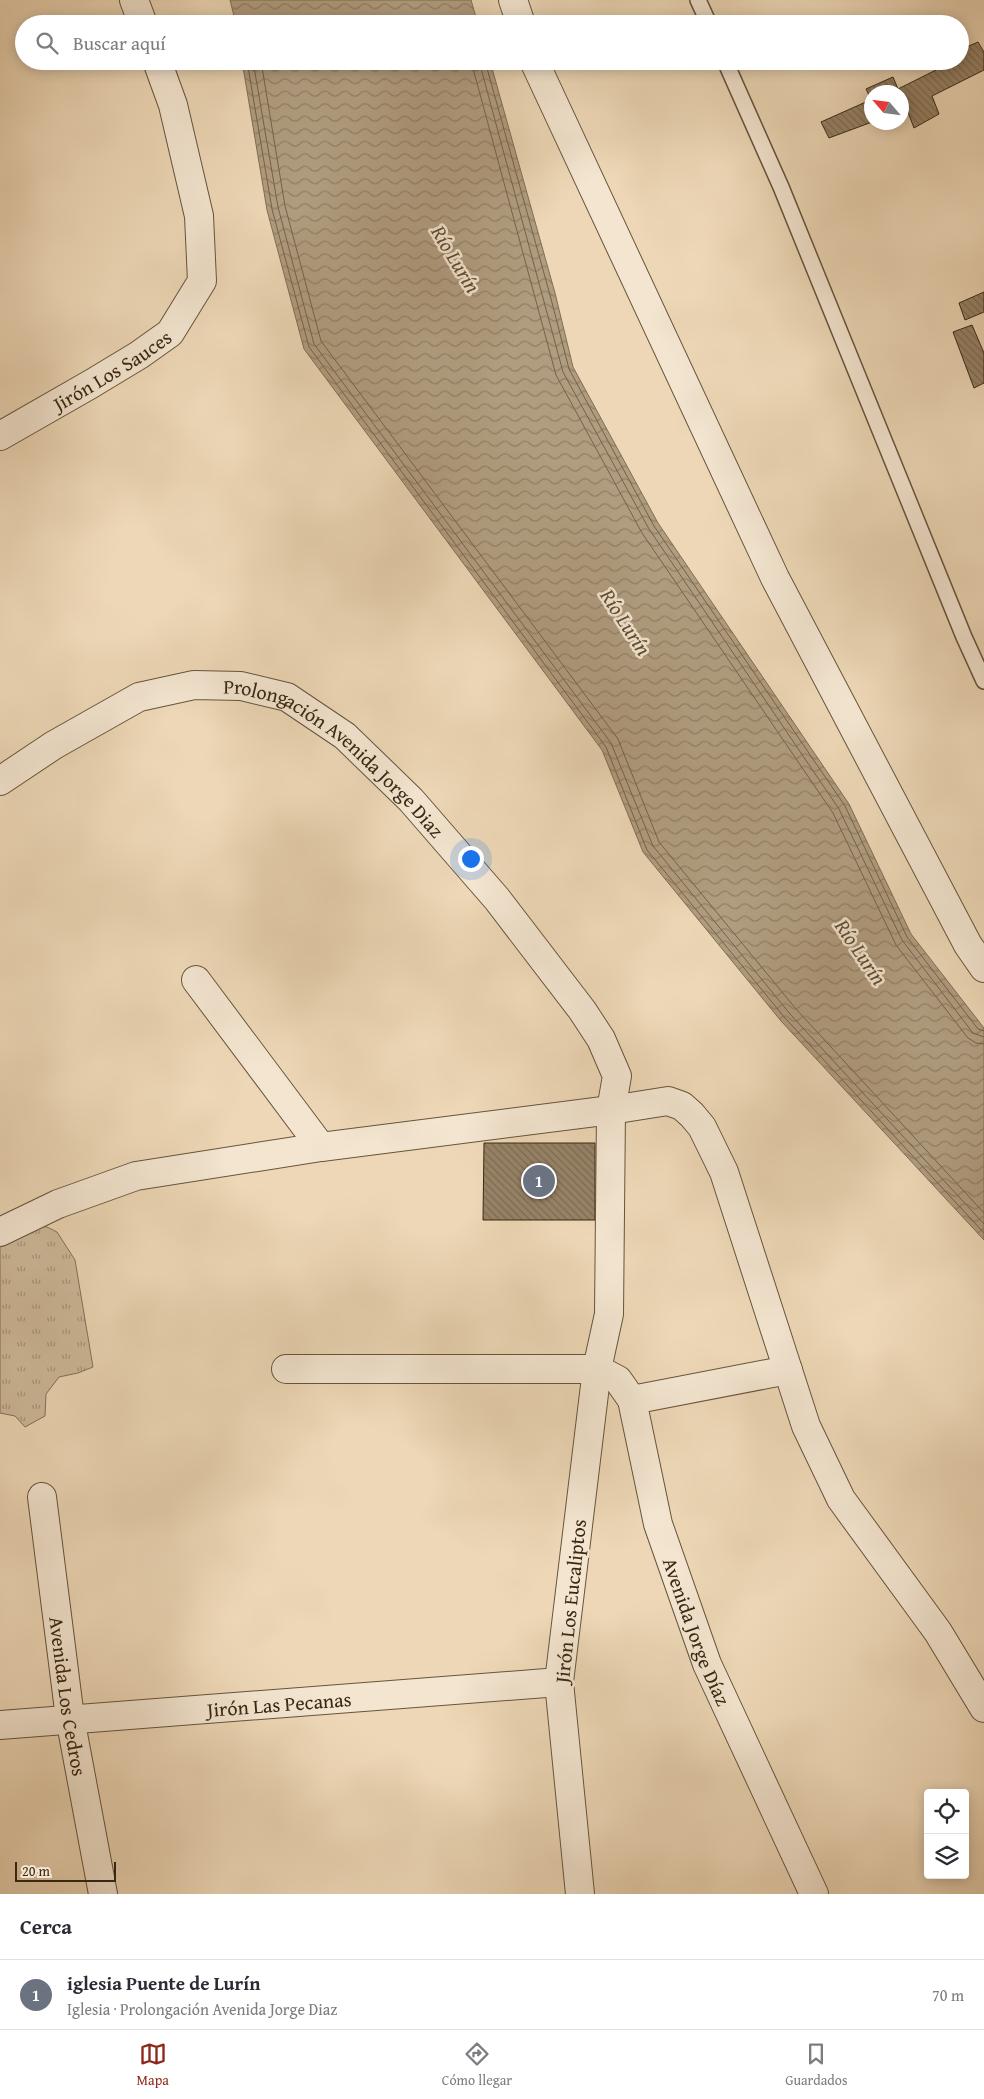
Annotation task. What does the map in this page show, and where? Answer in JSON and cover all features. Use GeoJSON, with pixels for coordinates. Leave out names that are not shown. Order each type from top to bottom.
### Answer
{"type":"FeatureCollection","features":[{"type":"Feature","properties":{"kind":"street"},"geometry":{"type":"LineString","coordinates":[[134,0],[140,15]]}},
{"type":"Feature","properties":{"kind":"street"},"geometry":{"type":"LineString","coordinates":[[513,0],[518,15]]}},
{"type":"Feature","properties":{"kind":"street","name":"Jirón Los Sauces"},"geometry":{"type":"LineString","coordinates":[[0,436],[139,355],[170,333],[202,282],[199,216],[173,105],[160,70]]}},
{"type":"Feature","properties":{"kind":"street"},"geometry":{"type":"LineString","coordinates":[[538,70],[775,578],[968,945],[984,968]]}},
{"type":"Feature","properties":{"kind":"street","name":"Prolongación Avenida Jorge Diaz"},"geometry":{"type":"LineString","coordinates":[[0,782],[54,745],[139,697],[194,685],[241,686],[287,698],[345,736],[423,814],[496,899],[582,1010],[600,1039],[617,1076],[611,1110],[609,1314],[597,1369]]}},
{"type":"Feature","properties":{"kind":"street"},"geometry":{"type":"LineString","coordinates":[[196,980],[321,1146]]}},
{"type":"Feature","properties":{"kind":"street"},"geometry":{"type":"LineString","coordinates":[[0,1232],[58,1204],[136,1176],[321,1146],[611,1110],[668,1101],[682,1106],[702,1127],[724,1172],[806,1426],[841,1499],[938,1632],[984,1708]]}},
{"type":"Feature","properties":{"kind":"street"},"geometry":{"type":"LineString","coordinates":[[286,1369],[597,1369]]}},
{"type":"Feature","properties":{"kind":"street","name":"Avenida Jorge Díaz"},"geometry":{"type":"LineString","coordinates":[[597,1369],[618,1380],[632,1400],[658,1524],[707,1664],[814,1894]]}},
{"type":"Feature","properties":{"kind":"street","name":"Jirón Los Eucaliptos"},"geometry":{"type":"LineString","coordinates":[[580,1894],[560,1682],[597,1369]]}},
{"type":"Feature","properties":{"kind":"street"},"geometry":{"type":"LineString","coordinates":[[632,1400],[788,1370]]}},
{"type":"Feature","properties":{"kind":"street","name":"Avenida Los Cedros"},"geometry":{"type":"LineString","coordinates":[[42,1497],[70,1718],[103,1894]]}},
{"type":"Feature","properties":{"kind":"street","name":"Jirón Las Pecanas"},"geometry":{"type":"LineString","coordinates":[[0,1725],[70,1718],[560,1682]]}},
{"type":"Feature","properties":{"kind":"lane"},"geometry":{"type":"LineString","coordinates":[[698,0],[705,15]]}},
{"type":"Feature","properties":{"kind":"lane"},"geometry":{"type":"LineString","coordinates":[[729,70],[781,187],[964,637],[984,681]]}},
{"type":"Feature","properties":{"kind":"green space"},"geometry":{"type":"Polygon","coordinates":[[[37,1226],[47,1227],[57,1232],[75,1260],[93,1367],[78,1373],[59,1377],[46,1394],[45,1416],[25,1427],[15,1416],[0,1413],[0,1244],[37,1226]]]}},
{"type":"Feature","properties":{"kind":"water"},"geometry":{"type":"Polygon","coordinates":[[[230,0],[471,0],[475,15],[234,15],[230,0]]]}},
{"type":"Feature","properties":{"kind":"water","name":"Río Lurín"},"geometry":{"type":"Polygon","coordinates":[[[244,70],[493,70],[555,293],[573,367],[658,523],[849,804],[911,934],[984,1028],[984,1240],[781,1021],[643,852],[602,750],[304,349],[267,210],[244,70]]]}},
{"type":"Feature","properties":{"kind":"building"},"geometry":{"type":"Polygon","coordinates":[[[978,42],[984,52],[984,70],[932,96],[939,114],[914,128],[909,115],[909,85],[906,85],[936,70],[969,70],[969,46],[978,42]]]}},
{"type":"Feature","properties":{"kind":"building"},"geometry":{"type":"Polygon","coordinates":[[[893,77],[896,85],[875,85],[893,77]]]}},
{"type":"Feature","properties":{"kind":"building"},"geometry":{"type":"Polygon","coordinates":[[[864,103],[864,125],[829,138],[821,122],[864,103]]]}},
{"type":"Feature","properties":{"kind":"building"},"geometry":{"type":"Polygon","coordinates":[[[984,292],[984,312],[965,320],[959,303],[984,292]]]}},
{"type":"Feature","properties":{"kind":"building"},"geometry":{"type":"Polygon","coordinates":[[[972,325],[984,353],[984,383],[974,388],[953,332],[972,325]]]}},
{"type":"Feature","properties":{"kind":"building"},"geometry":{"type":"Polygon","coordinates":[[[484,1143],[595,1143],[595,1220],[483,1220],[484,1143]]]}},
{"type":"Feature","properties":{"kind":"place","name":"iglesia Puente de Lurín"},"geometry":{"type":"Point","coordinates":[539,1181]}}]}
